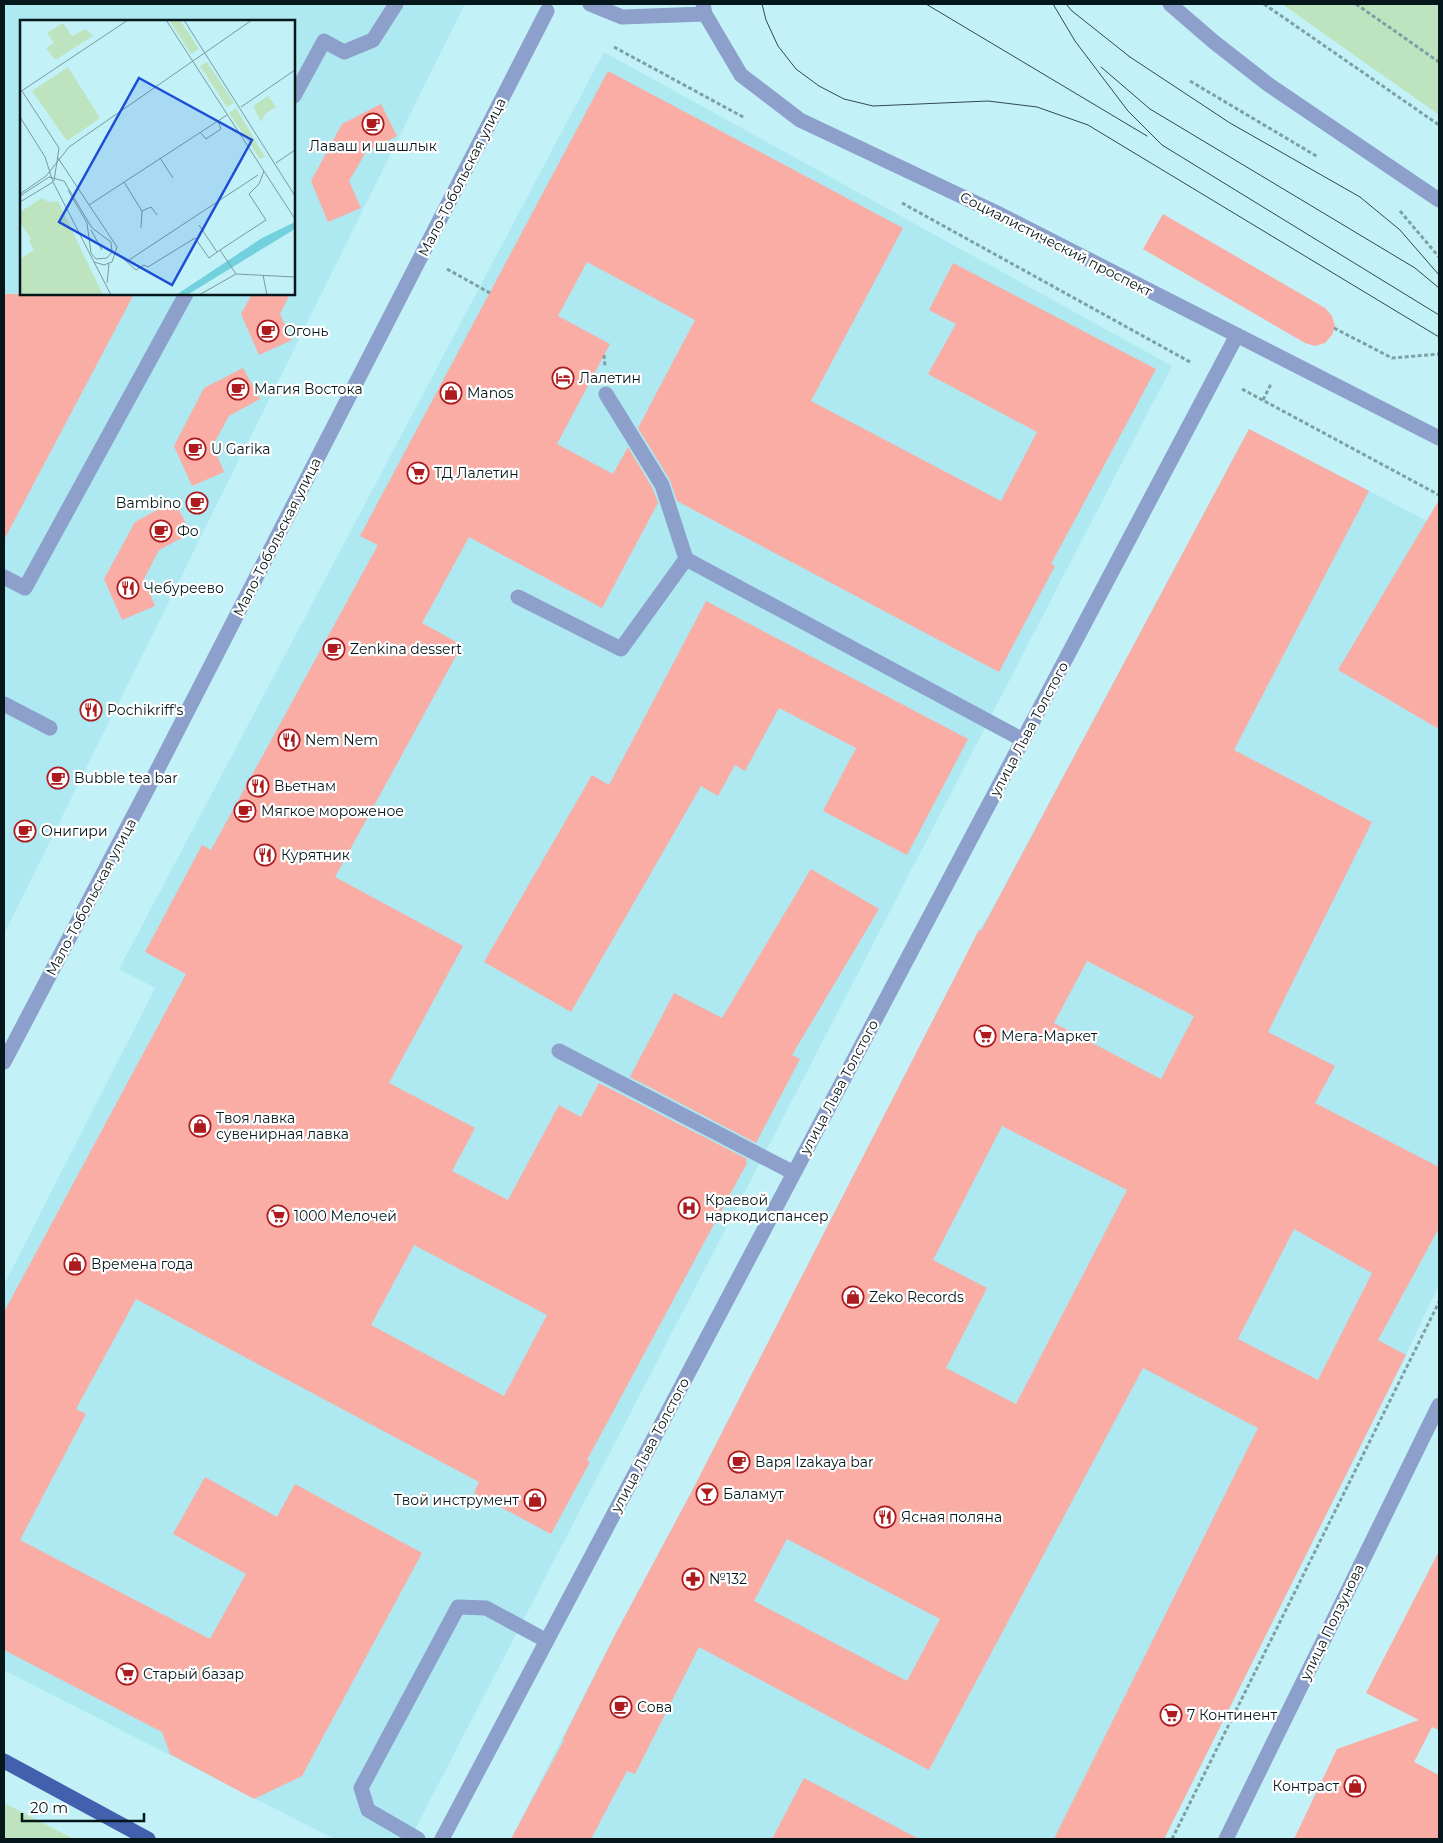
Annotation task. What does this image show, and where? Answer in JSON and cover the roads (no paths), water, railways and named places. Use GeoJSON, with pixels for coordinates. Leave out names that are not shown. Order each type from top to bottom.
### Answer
{"type":"FeatureCollection","features":[{"type":"Feature","properties":{"kind":"main road"},"geometry":{"type":"LineString","coordinates":[[4,1761],[148,1839]]}},
{"type":"Feature","properties":{"kind":"street"},"geometry":{"type":"LineString","coordinates":[[295,94],[324,41],[344,52],[373,40],[396,4]]}},
{"type":"Feature","properties":{"kind":"street"},"geometry":{"type":"LineString","coordinates":[[590,4],[622,17],[704,9]]}},
{"type":"Feature","properties":{"kind":"street"},"geometry":{"type":"LineString","coordinates":[[1170,4],[1214,42],[1269,85],[1439,200]]}},
{"type":"Feature","properties":{"kind":"street","name":"Социалистический проспект"},"geometry":{"type":"LineString","coordinates":[[704,9],[741,75],[800,120],[997,213],[1439,438]]}},
{"type":"Feature","properties":{"kind":"street","name":"Мало-Тобольская улица"},"geometry":{"type":"LineString","coordinates":[[4,1062],[152,779],[547,11]]}},
{"type":"Feature","properties":{"kind":"street"},"geometry":{"type":"LineString","coordinates":[[4,577],[24,588],[185,295]]}},
{"type":"Feature","properties":{"kind":"street","name":"улица Льва Толстого"},"geometry":{"type":"LineString","coordinates":[[442,1839],[1237,335]]}},
{"type":"Feature","properties":{"kind":"street"},"geometry":{"type":"LineString","coordinates":[[606,394],[662,486],[686,559],[1023,740]]}},
{"type":"Feature","properties":{"kind":"street"},"geometry":{"type":"LineString","coordinates":[[518,597],[621,649],[686,559]]}},
{"type":"Feature","properties":{"kind":"street"},"geometry":{"type":"LineString","coordinates":[[4,704],[50,728]]}},
{"type":"Feature","properties":{"kind":"street"},"geometry":{"type":"LineString","coordinates":[[559,1051],[794,1173]]}},
{"type":"Feature","properties":{"kind":"street","name":"улица Ползунова"},"geometry":{"type":"LineString","coordinates":[[1226,1839],[1439,1405]]}},
{"type":"Feature","properties":{"kind":"street"},"geometry":{"type":"LineString","coordinates":[[418,1839],[368,1810],[361,1788],[458,1606],[486,1608],[547,1641]]}},
{"type":"Feature","properties":{"kind":"tram line"},"geometry":{"type":"LineString","coordinates":[[762,4],[766,20],[778,46],[796,69],[819,86],[844,99],[873,106],[988,101],[1037,107],[1088,125],[1439,337]]}},
{"type":"Feature","properties":{"kind":"tram line"},"geometry":{"type":"LineString","coordinates":[[926,4],[1147,136]]}},
{"type":"Feature","properties":{"kind":"tram line"},"geometry":{"type":"LineString","coordinates":[[1053,4],[1075,41],[1128,111],[1162,145],[1439,315]]}},
{"type":"Feature","properties":{"kind":"tram line"},"geometry":{"type":"LineString","coordinates":[[1066,4],[1072,11],[1130,57],[1230,123],[1360,197],[1400,230],[1439,275]]}},
{"type":"Feature","properties":{"kind":"tram line"},"geometry":{"type":"LineString","coordinates":[[1101,67],[1150,109],[1415,268],[1439,288]]}},
{"type":"Feature","properties":{"kind":"place","name":"Лаваш и шашлык"},"geometry":{"type":"Point","coordinates":[373,124]}},
{"type":"Feature","properties":{"kind":"place","name":"Огонь"},"geometry":{"type":"Point","coordinates":[268,331]}},
{"type":"Feature","properties":{"kind":"place","name":"Лалетин"},"geometry":{"type":"Point","coordinates":[563,378]}},
{"type":"Feature","properties":{"kind":"place","name":"Магия Востока"},"geometry":{"type":"Point","coordinates":[238,389]}},
{"type":"Feature","properties":{"kind":"place","name":"Manos"},"geometry":{"type":"Point","coordinates":[451,393]}},
{"type":"Feature","properties":{"kind":"place","name":"U Garika"},"geometry":{"type":"Point","coordinates":[195,449]}},
{"type":"Feature","properties":{"kind":"place","name":"ТД Лалетин"},"geometry":{"type":"Point","coordinates":[418,473]}},
{"type":"Feature","properties":{"kind":"place","name":"Bambino"},"geometry":{"type":"Point","coordinates":[197,503]}},
{"type":"Feature","properties":{"kind":"place","name":"Фо"},"geometry":{"type":"Point","coordinates":[161,531]}},
{"type":"Feature","properties":{"kind":"place","name":"Чебуреево"},"geometry":{"type":"Point","coordinates":[128,588]}},
{"type":"Feature","properties":{"kind":"place","name":"Zenkina dessert"},"geometry":{"type":"Point","coordinates":[334,649]}},
{"type":"Feature","properties":{"kind":"place","name":"Pochikriff's"},"geometry":{"type":"Point","coordinates":[91,710]}},
{"type":"Feature","properties":{"kind":"place","name":"Nem Nem"},"geometry":{"type":"Point","coordinates":[289,740]}},
{"type":"Feature","properties":{"kind":"place","name":"Bubble tea bar"},"geometry":{"type":"Point","coordinates":[58,778]}},
{"type":"Feature","properties":{"kind":"place","name":"Вьетнам"},"geometry":{"type":"Point","coordinates":[258,786]}},
{"type":"Feature","properties":{"kind":"place","name":"Мягкое мороженое"},"geometry":{"type":"Point","coordinates":[245,811]}},
{"type":"Feature","properties":{"kind":"place","name":"Онигири"},"geometry":{"type":"Point","coordinates":[25,831]}},
{"type":"Feature","properties":{"kind":"place","name":"Курятник"},"geometry":{"type":"Point","coordinates":[265,855]}},
{"type":"Feature","properties":{"kind":"place","name":"Мега-Маркет"},"geometry":{"type":"Point","coordinates":[985,1036]}},
{"type":"Feature","properties":{"kind":"place","name":"Твоя лавка сувенирная лавка"},"geometry":{"type":"Point","coordinates":[200,1126]}},
{"type":"Feature","properties":{"kind":"place","name":"Краевой наркодиспансер"},"geometry":{"type":"Point","coordinates":[689,1208]}},
{"type":"Feature","properties":{"kind":"place","name":"1000 Мелочей"},"geometry":{"type":"Point","coordinates":[278,1216]}},
{"type":"Feature","properties":{"kind":"place","name":"Времена года"},"geometry":{"type":"Point","coordinates":[75,1264]}},
{"type":"Feature","properties":{"kind":"place","name":"Zeko Records"},"geometry":{"type":"Point","coordinates":[853,1297]}},
{"type":"Feature","properties":{"kind":"place","name":"Варя Izakaya bar"},"geometry":{"type":"Point","coordinates":[739,1462]}},
{"type":"Feature","properties":{"kind":"place","name":"Баламут"},"geometry":{"type":"Point","coordinates":[707,1494]}},
{"type":"Feature","properties":{"kind":"place","name":"Твой инструмент"},"geometry":{"type":"Point","coordinates":[535,1500]}},
{"type":"Feature","properties":{"kind":"place","name":"Ясная поляна"},"geometry":{"type":"Point","coordinates":[885,1517]}},
{"type":"Feature","properties":{"kind":"place","name":"№132"},"geometry":{"type":"Point","coordinates":[693,1579]}},
{"type":"Feature","properties":{"kind":"place","name":"Старый базар"},"geometry":{"type":"Point","coordinates":[127,1674]}},
{"type":"Feature","properties":{"kind":"place","name":"Сова"},"geometry":{"type":"Point","coordinates":[621,1707]}},
{"type":"Feature","properties":{"kind":"place","name":"7 Континент"},"geometry":{"type":"Point","coordinates":[1171,1715]}},
{"type":"Feature","properties":{"kind":"place","name":"Контраст"},"geometry":{"type":"Point","coordinates":[1355,1786]}}]}
